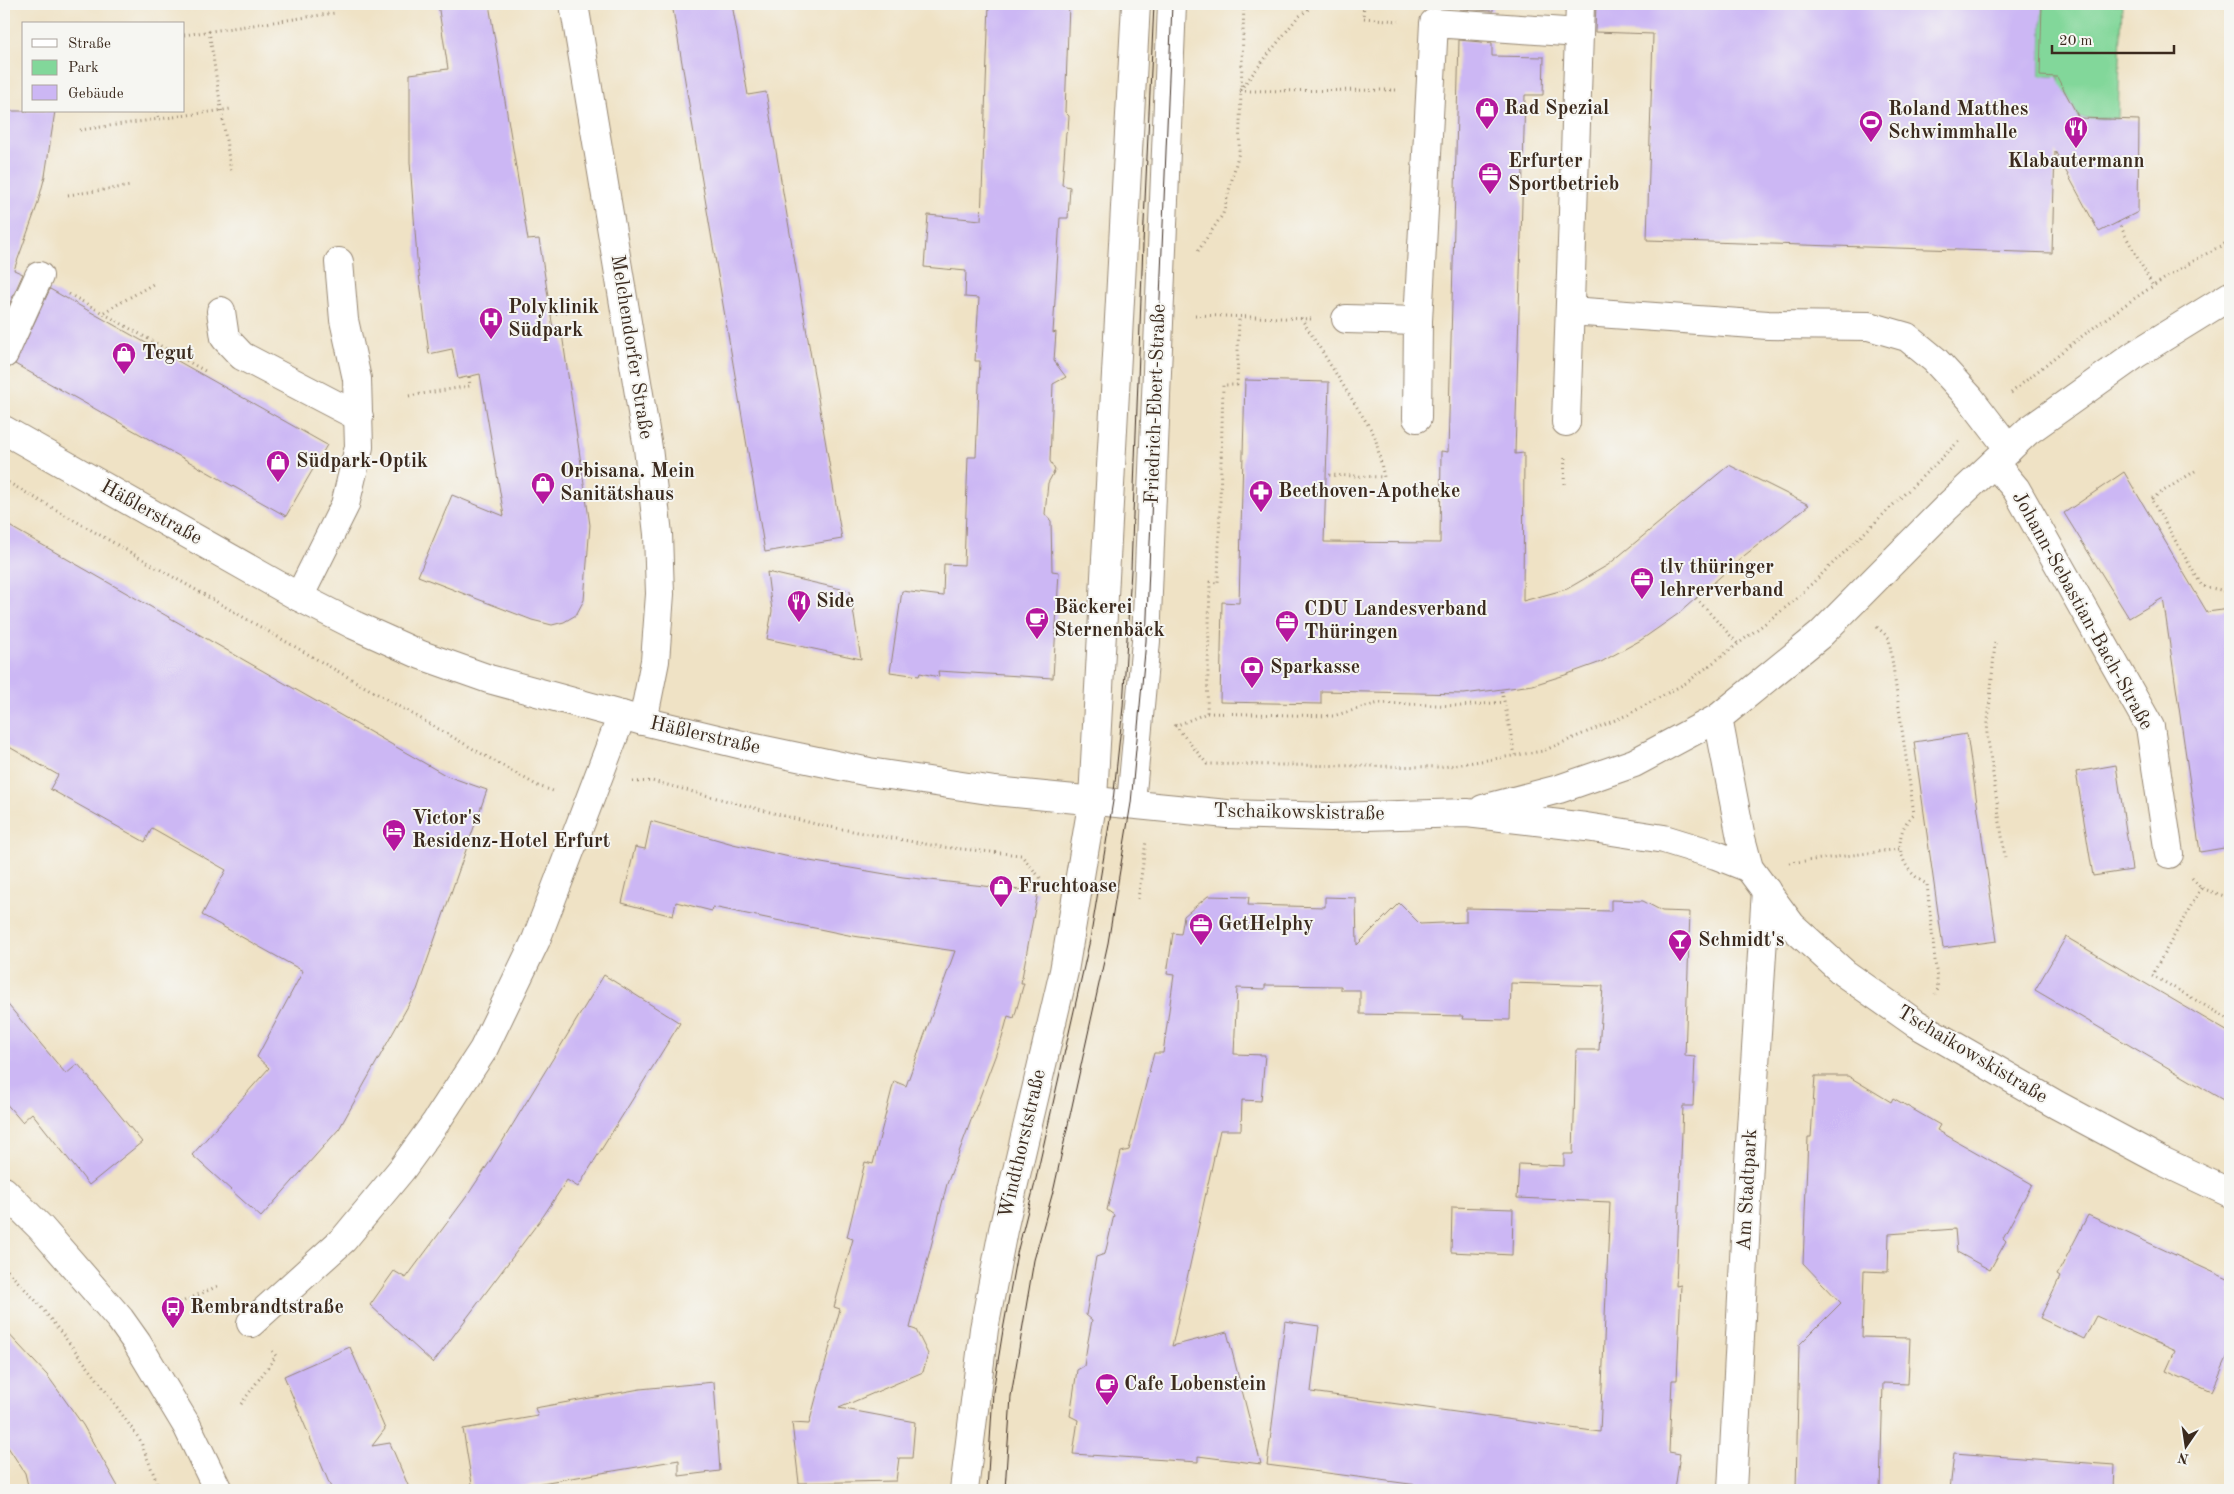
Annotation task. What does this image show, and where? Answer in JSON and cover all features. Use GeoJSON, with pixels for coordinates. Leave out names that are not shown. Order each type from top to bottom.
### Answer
{"type":"FeatureCollection","features":[{"type":"Feature","properties":{"kind":"street","name":"Melchendorfer Straße"},"geometry":{"type":"LineString","coordinates":[[252,1323],[344,1239],[402,1169],[483,1050],[536,940],[589,802],[632,718],[655,661],[660,576],[658,534],[648,448],[574,4]]}},
{"type":"Feature","properties":{"kind":"street","name":"Friedrich-Ebert-Straße"},"geometry":{"type":"LineString","coordinates":[[1093,799],[1136,4]]}},
{"type":"Feature","properties":{"kind":"street","name":"Friedrich-Ebert-Straße"},"geometry":{"type":"LineString","coordinates":[[1131,803],[1146,641],[1172,4]]}},
{"type":"Feature","properties":{"kind":"street"},"geometry":{"type":"LineString","coordinates":[[1566,422],[1580,4]]}},
{"type":"Feature","properties":{"kind":"street"},"geometry":{"type":"LineString","coordinates":[[1417,418],[1418,321],[1434,23],[1579,33]]}},
{"type":"Feature","properties":{"kind":"street"},"geometry":{"type":"LineString","coordinates":[[299,596],[345,505],[359,447],[357,379],[344,320],[339,262]]}},
{"type":"Feature","properties":{"kind":"street"},"geometry":{"type":"LineString","coordinates":[[4,354],[39,276]]}},
{"type":"Feature","properties":{"kind":"street"},"geometry":{"type":"LineString","coordinates":[[1718,718],[1820,635],[1852,605],[1947,507],[2028,431],[2136,354],[2227,305]]}},
{"type":"Feature","properties":{"kind":"street"},"geometry":{"type":"LineString","coordinates":[[221,311],[225,338],[242,356],[359,417]]}},
{"type":"Feature","properties":{"kind":"street","name":"Johann-Sebastian-Bach-Straße"},"geometry":{"type":"LineString","coordinates":[[1570,311],[1768,325],[1868,326],[1908,337],[1935,360],[1984,416],[2016,489],[2150,727],[2169,854]]}},
{"type":"Feature","properties":{"kind":"street"},"geometry":{"type":"LineString","coordinates":[[1346,319],[1418,321]]}},
{"type":"Feature","properties":{"kind":"street","name":"Häßlerstraße"},"geometry":{"type":"LineString","coordinates":[[4,430],[299,596],[421,655],[489,679],[632,718],[754,748],[869,772],[995,791],[1131,803]]}},
{"type":"Feature","properties":{"kind":"street","name":"Tschaikowskistraße"},"geometry":{"type":"LineString","coordinates":[[1467,813],[1559,790],[1634,763],[1718,718],[1741,838],[1749,868],[1792,926],[1844,973],[1915,1023],[2056,1105],[2160,1160],[2230,1193]]}},
{"type":"Feature","properties":{"kind":"street","name":"Windthorststraße"},"geometry":{"type":"LineString","coordinates":[[964,1490],[984,1329],[1005,1221],[1064,971],[1093,799]]}},
{"type":"Feature","properties":{"kind":"street","name":"Tschaikowskistraße"},"geometry":{"type":"LineString","coordinates":[[1131,803],[1227,814],[1331,817],[1467,813],[1586,827],[1664,839],[1716,855],[1749,868]]}},
{"type":"Feature","properties":{"kind":"street","name":"Am Stadtpark"},"geometry":{"type":"LineString","coordinates":[[1732,1490],[1750,1144],[1766,890]]}},
{"type":"Feature","properties":{"kind":"street"},"geometry":{"type":"LineString","coordinates":[[4,1191],[41,1228],[125,1327],[187,1426],[218,1490]]}},
{"type":"Feature","properties":{"kind":"path"},"geometry":{"type":"LineString","coordinates":[[1315,4],[1297,18],[1240,91],[1385,90]]}},
{"type":"Feature","properties":{"kind":"path"},"geometry":{"type":"LineString","coordinates":[[1364,4],[1363,18],[1384,20]]}},
{"type":"Feature","properties":{"kind":"path"},"geometry":{"type":"LineString","coordinates":[[185,35],[335,13]]}},
{"type":"Feature","properties":{"kind":"path"},"geometry":{"type":"LineString","coordinates":[[210,31],[231,172]]}},
{"type":"Feature","properties":{"kind":"path"},"geometry":{"type":"LineString","coordinates":[[80,130],[231,109]]}},
{"type":"Feature","properties":{"kind":"path"},"geometry":{"type":"LineString","coordinates":[[157,112],[159,120]]}},
{"type":"Feature","properties":{"kind":"path"},"geometry":{"type":"LineString","coordinates":[[68,195],[131,186]]}},
{"type":"Feature","properties":{"kind":"path"},"geometry":{"type":"LineString","coordinates":[[2118,222],[2154,286]]}},
{"type":"Feature","properties":{"kind":"path"},"geometry":{"type":"LineString","coordinates":[[1169,718],[1207,764],[1443,767],[1543,751],[1627,715],[1686,683],[1794,601],[1984,416],[2069,345],[2154,286],[2230,241]]}},
{"type":"Feature","properties":{"kind":"path"},"geometry":{"type":"LineString","coordinates":[[39,276],[206,371]]}},
{"type":"Feature","properties":{"kind":"path"},"geometry":{"type":"LineString","coordinates":[[103,313],[155,283]]}},
{"type":"Feature","properties":{"kind":"path"},"geometry":{"type":"LineString","coordinates":[[551,314],[578,310]]}},
{"type":"Feature","properties":{"kind":"path"},"geometry":{"type":"LineString","coordinates":[[1189,315],[1301,318],[1375,436],[1384,477],[1326,475]]}},
{"type":"Feature","properties":{"kind":"path"},"geometry":{"type":"LineString","coordinates":[[1208,713],[1210,582],[1218,582],[1223,385],[1237,385],[1239,317]]}},
{"type":"Feature","properties":{"kind":"path"},"geometry":{"type":"LineString","coordinates":[[409,396],[470,386],[469,376]]}},
{"type":"Feature","properties":{"kind":"path"},"geometry":{"type":"LineString","coordinates":[[1564,484],[1565,454]]}},
{"type":"Feature","properties":{"kind":"path"},"geometry":{"type":"LineString","coordinates":[[2195,471],[2151,499],[2202,586],[2230,592]]}},
{"type":"Feature","properties":{"kind":"path"},"geometry":{"type":"LineString","coordinates":[[4,480],[538,786],[614,811],[632,782],[652,781],[819,825],[942,847],[1021,855],[1046,885]]}},
{"type":"Feature","properties":{"kind":"path"},"geometry":{"type":"LineString","coordinates":[[1696,598],[1738,644]]}},
{"type":"Feature","properties":{"kind":"path"},"geometry":{"type":"LineString","coordinates":[[1852,605],[1889,638],[1914,814],[1902,831],[1900,849],[1902,860],[1909,872],[1927,884],[1938,989],[1915,1023]]}},
{"type":"Feature","properties":{"kind":"path"},"geometry":{"type":"LineString","coordinates":[[1995,643],[1987,733],[2005,857]]}},
{"type":"Feature","properties":{"kind":"path"},"geometry":{"type":"LineString","coordinates":[[1502,691],[1514,756]]}},
{"type":"Feature","properties":{"kind":"path"},"geometry":{"type":"LineString","coordinates":[[1175,726],[1208,713],[1333,716],[1379,703],[1461,706],[1504,702]]}},
{"type":"Feature","properties":{"kind":"path"},"geometry":{"type":"LineString","coordinates":[[1749,868],[1900,849]]}},
{"type":"Feature","properties":{"kind":"path"},"geometry":{"type":"LineString","coordinates":[[2169,854],[2201,888],[2230,898]]}},
{"type":"Feature","properties":{"kind":"path"},"geometry":{"type":"LineString","coordinates":[[2201,888],[2152,975],[2230,1020]]}},
{"type":"Feature","properties":{"kind":"path"},"geometry":{"type":"LineString","coordinates":[[4,1267],[37,1302],[140,1440],[160,1490]]}},
{"type":"Feature","properties":{"kind":"path"},"geometry":{"type":"LineString","coordinates":[[175,1305],[218,1286]]}},
{"type":"Feature","properties":{"kind":"path"},"geometry":{"type":"LineString","coordinates":[[242,1404],[276,1356],[252,1323]]}},
{"type":"Feature","properties":{"kind":"green space"},"geometry":{"type":"Polygon","coordinates":[[[2042,4],[2122,4],[2118,119],[2079,118],[2065,92],[2058,92],[2059,77],[2040,76],[2042,4]]]}},
{"type":"Feature","properties":{"kind":"building","name":"Polyklinik Südpark"},"geometry":{"type":"Polygon","coordinates":[[[438,4],[489,4],[528,240],[539,239],[553,328],[561,327],[590,525],[584,600],[576,615],[564,622],[552,625],[532,620],[418,576],[452,495],[504,516],[480,374],[458,379],[452,349],[429,354],[417,258],[410,162],[410,74],[448,69],[438,4]]]}},
{"type":"Feature","properties":{"kind":"building"},"geometry":{"type":"Polygon","coordinates":[[[672,4],[732,4],[748,95],[766,92],[842,539],[765,552],[672,4]]]}},
{"type":"Feature","properties":{"kind":"building"},"geometry":{"type":"Polygon","coordinates":[[[989,4],[1069,4],[1065,112],[1069,116],[1062,185],[1070,187],[1068,218],[1060,218],[1053,333],[1056,332],[1054,361],[1066,377],[1053,384],[1050,461],[1055,470],[1048,483],[1045,514],[1051,521],[1052,571],[1059,572],[1053,678],[938,671],[939,677],[920,673],[919,676],[890,672],[902,591],[943,596],[944,564],[964,565],[968,457],[976,457],[980,361],[975,361],[979,298],[965,297],[966,271],[924,267],[928,215],[981,220],[989,4]]]}},
{"type":"Feature","properties":{"kind":"building"},"geometry":{"type":"Polygon","coordinates":[[[1460,4],[1493,4],[1493,11],[1460,9],[1460,4]]]}},
{"type":"Feature","properties":{"kind":"building","name":"Roland Matthes Schwimmhalle"},"geometry":{"type":"Polygon","coordinates":[[[1596,4],[2042,4],[2040,76],[2057,77],[2079,118],[2139,120],[2138,212],[2099,232],[2055,151],[2052,253],[1647,240],[1653,34],[1595,32],[1596,4]]]}},
{"type":"Feature","properties":{"kind":"building"},"geometry":{"type":"Polygon","coordinates":[[[1459,40],[1492,43],[1492,56],[1544,57],[1543,95],[1525,95],[1515,454],[1524,453],[1523,601],[1567,589],[1608,565],[1729,465],[1809,505],[1745,555],[1678,614],[1641,640],[1601,662],[1565,675],[1533,685],[1464,694],[1321,691],[1321,704],[1220,702],[1222,602],[1239,603],[1245,380],[1329,382],[1324,542],[1440,543],[1441,451],[1448,452],[1459,40]]]}},
{"type":"Feature","properties":{"kind":"building"},"geometry":{"type":"Polygon","coordinates":[[[4,111],[55,112],[45,176],[37,206],[14,270],[23,274],[4,316],[4,111]]]}},
{"type":"Feature","properties":{"kind":"building"},"geometry":{"type":"Polygon","coordinates":[[[50,289],[327,445],[286,516],[15,364],[50,289]]]}},
{"type":"Feature","properties":{"kind":"building"},"geometry":{"type":"Polygon","coordinates":[[[2124,472],[2207,612],[2230,609],[2230,847],[2200,852],[2163,598],[2129,618],[2064,513],[2124,472]]]}},
{"type":"Feature","properties":{"kind":"building"},"geometry":{"type":"Polygon","coordinates":[[[4,523],[447,776],[487,790],[417,990],[339,1129],[261,1217],[192,1155],[269,1068],[257,1057],[303,971],[202,915],[226,870],[152,828],[145,842],[50,789],[58,775],[4,744],[4,523]]]}},
{"type":"Feature","properties":{"kind":"building"},"geometry":{"type":"Polygon","coordinates":[[[767,572],[850,591],[861,659],[767,639],[772,611],[767,572]]]}},
{"type":"Feature","properties":{"kind":"building"},"geometry":{"type":"Polygon","coordinates":[[[1967,734],[1997,941],[1943,948],[1914,742],[1967,734]]]}},
{"type":"Feature","properties":{"kind":"building"},"geometry":{"type":"Polygon","coordinates":[[[2116,765],[2132,870],[2093,876],[2076,772],[2116,765]]]}},
{"type":"Feature","properties":{"kind":"building"},"geometry":{"type":"Polygon","coordinates":[[[651,821],[733,844],[798,859],[903,877],[1038,892],[1021,983],[1024,983],[1014,1018],[1008,1016],[1002,1038],[947,1184],[910,1328],[916,1330],[928,1354],[923,1372],[839,1408],[915,1422],[912,1458],[899,1458],[896,1481],[799,1483],[792,1423],[809,1424],[840,1309],[834,1307],[853,1239],[847,1237],[865,1162],[873,1164],[894,1081],[906,1086],[955,951],[853,936],[713,907],[712,911],[676,902],[673,916],[622,903],[635,847],[645,849],[651,821]]]}},
{"type":"Feature","properties":{"kind":"building"},"geometry":{"type":"Polygon","coordinates":[[[1208,896],[1249,897],[1248,905],[1325,907],[1325,897],[1356,898],[1357,945],[1399,903],[1420,924],[1466,922],[1466,908],[1611,911],[1611,900],[1643,901],[1662,911],[1690,912],[1685,1056],[1695,1057],[1693,1106],[1683,1106],[1676,1286],[1681,1285],[1677,1380],[1672,1380],[1669,1452],[1680,1454],[1675,1490],[1455,1490],[1267,1465],[1285,1321],[1319,1326],[1311,1392],[1600,1432],[1610,1202],[1517,1198],[1519,1164],[1564,1166],[1564,1154],[1573,1154],[1576,1050],[1599,1050],[1603,986],[1511,983],[1510,1020],[1462,1019],[1463,1016],[1360,1014],[1360,990],[1341,990],[1341,986],[1265,985],[1265,989],[1237,988],[1234,1054],[1265,1055],[1261,1101],[1242,1100],[1241,1130],[1220,1130],[1172,1346],[1227,1332],[1261,1464],[1198,1456],[1198,1462],[1073,1454],[1078,1420],[1070,1416],[1077,1370],[1084,1366],[1092,1320],[1086,1315],[1096,1257],[1105,1254],[1114,1215],[1107,1210],[1121,1152],[1129,1150],[1154,1053],[1163,1053],[1174,975],[1167,974],[1173,933],[1181,934],[1184,916],[1208,896]]]}},
{"type":"Feature","properties":{"kind":"building"},"geometry":{"type":"Polygon","coordinates":[[[2066,937],[2230,1033],[2230,1104],[2035,990],[2066,937]]]}},
{"type":"Feature","properties":{"kind":"building"},"geometry":{"type":"Polygon","coordinates":[[[604,975],[680,1023],[578,1187],[567,1180],[544,1215],[433,1363],[370,1305],[394,1271],[406,1278],[467,1196],[604,975]]]}},
{"type":"Feature","properties":{"kind":"building"},"geometry":{"type":"Polygon","coordinates":[[[4,1000],[66,1074],[78,1064],[142,1142],[89,1185],[32,1113],[22,1122],[4,1101],[4,1000]]]}},
{"type":"Feature","properties":{"kind":"building"},"geometry":{"type":"Polygon","coordinates":[[[1815,1076],[1848,1076],[1891,1102],[1893,1098],[1940,1125],[1937,1130],[2032,1184],[2003,1238],[2006,1241],[1990,1270],[1957,1252],[1955,1229],[1889,1234],[1888,1272],[1864,1271],[1862,1337],[1910,1338],[1908,1384],[1883,1383],[1880,1490],[1796,1490],[1799,1345],[1841,1303],[1803,1263],[1808,1137],[1811,1137],[1815,1076]]]}},
{"type":"Feature","properties":{"kind":"building"},"geometry":{"type":"Polygon","coordinates":[[[1452,1207],[1513,1209],[1512,1255],[1451,1252],[1452,1207]]]}},
{"type":"Feature","properties":{"kind":"building"},"geometry":{"type":"Polygon","coordinates":[[[2088,1215],[2230,1280],[2230,1351],[2212,1391],[2166,1371],[2175,1351],[2096,1316],[2084,1339],[2040,1318],[2060,1277],[2057,1275],[2088,1215]]]}},
{"type":"Feature","properties":{"kind":"building"},"geometry":{"type":"Polygon","coordinates":[[[4,1329],[47,1375],[83,1425],[120,1490],[29,1490],[25,1473],[4,1441],[4,1329]]]}},
{"type":"Feature","properties":{"kind":"building"},"geometry":{"type":"Polygon","coordinates":[[[350,1347],[385,1429],[372,1446],[390,1443],[410,1490],[332,1490],[284,1376],[350,1347]]]}},
{"type":"Feature","properties":{"kind":"building"},"geometry":{"type":"Polygon","coordinates":[[[714,1382],[720,1471],[679,1476],[679,1460],[500,1490],[473,1490],[463,1429],[538,1416],[535,1408],[640,1389],[714,1382]]]}},
{"type":"Feature","properties":{"kind":"building"},"geometry":{"type":"Polygon","coordinates":[[[1954,1453],[2115,1465],[2114,1490],[1950,1490],[1954,1453]]]}},
{"type":"Feature","properties":{"kind":"tram line"},"geometry":{"type":"LineString","coordinates":[[987,1490],[993,1392],[1017,1253],[1035,1183],[1090,940],[1113,801],[1123,707],[1131,570],[1154,4]]}},
{"type":"Feature","properties":{"kind":"tram line"},"geometry":{"type":"LineString","coordinates":[[1005,1490],[1011,1396],[1034,1260],[1054,1188],[1108,943],[1131,803],[1146,641],[1172,4]]}},
{"type":"Feature","properties":{"kind":"place","name":"Rad Spezial"},"geometry":{"type":"Point","coordinates":[1487,130]}},
{"type":"Feature","properties":{"kind":"place","name":"Roland Matthes Schwimmhalle"},"geometry":{"type":"Point","coordinates":[1871,143]}},
{"type":"Feature","properties":{"kind":"place","name":"Klabautermann"},"geometry":{"type":"Point","coordinates":[2076,149]}},
{"type":"Feature","properties":{"kind":"place","name":"Erfurter Sportbetrieb"},"geometry":{"type":"Point","coordinates":[1490,195]}},
{"type":"Feature","properties":{"kind":"place","name":"Polyklinik Südpark"},"geometry":{"type":"Point","coordinates":[491,340]}},
{"type":"Feature","properties":{"kind":"place","name":"Tegut"},"geometry":{"type":"Point","coordinates":[124,375]}},
{"type":"Feature","properties":{"kind":"place","name":"Südpark-Optik"},"geometry":{"type":"Point","coordinates":[278,483]}},
{"type":"Feature","properties":{"kind":"place","name":"Orbisana. Mein Sanitätshaus"},"geometry":{"type":"Point","coordinates":[543,505]}},
{"type":"Feature","properties":{"kind":"place","name":"Beethoven-Apotheke"},"geometry":{"type":"Point","coordinates":[1261,513]}},
{"type":"Feature","properties":{"kind":"place","name":"tlv thüringer lehrerverband"},"geometry":{"type":"Point","coordinates":[1642,600]}},
{"type":"Feature","properties":{"kind":"place","name":"Side"},"geometry":{"type":"Point","coordinates":[799,623]}},
{"type":"Feature","properties":{"kind":"place","name":"Bäckerei Sternenbäck"},"geometry":{"type":"Point","coordinates":[1037,640]}},
{"type":"Feature","properties":{"kind":"place","name":"CDU Landesverband Thüringen"},"geometry":{"type":"Point","coordinates":[1287,643]}},
{"type":"Feature","properties":{"kind":"place","name":"Sparkasse"},"geometry":{"type":"Point","coordinates":[1252,689]}},
{"type":"Feature","properties":{"kind":"place","name":"Victor's Residenz-Hotel Erfurt"},"geometry":{"type":"Point","coordinates":[394,852]}},
{"type":"Feature","properties":{"kind":"place","name":"Fruchtoase"},"geometry":{"type":"Point","coordinates":[1001,908]}},
{"type":"Feature","properties":{"kind":"place","name":"GetHelphy"},"geometry":{"type":"Point","coordinates":[1201,946]}},
{"type":"Feature","properties":{"kind":"place","name":"Schmidt's"},"geometry":{"type":"Point","coordinates":[1680,962]}},
{"type":"Feature","properties":{"kind":"place","name":"Rembrandtstraße"},"geometry":{"type":"Point","coordinates":[173,1329]}},
{"type":"Feature","properties":{"kind":"place","name":"Cafe Lobenstein"},"geometry":{"type":"Point","coordinates":[1107,1406]}}]}
